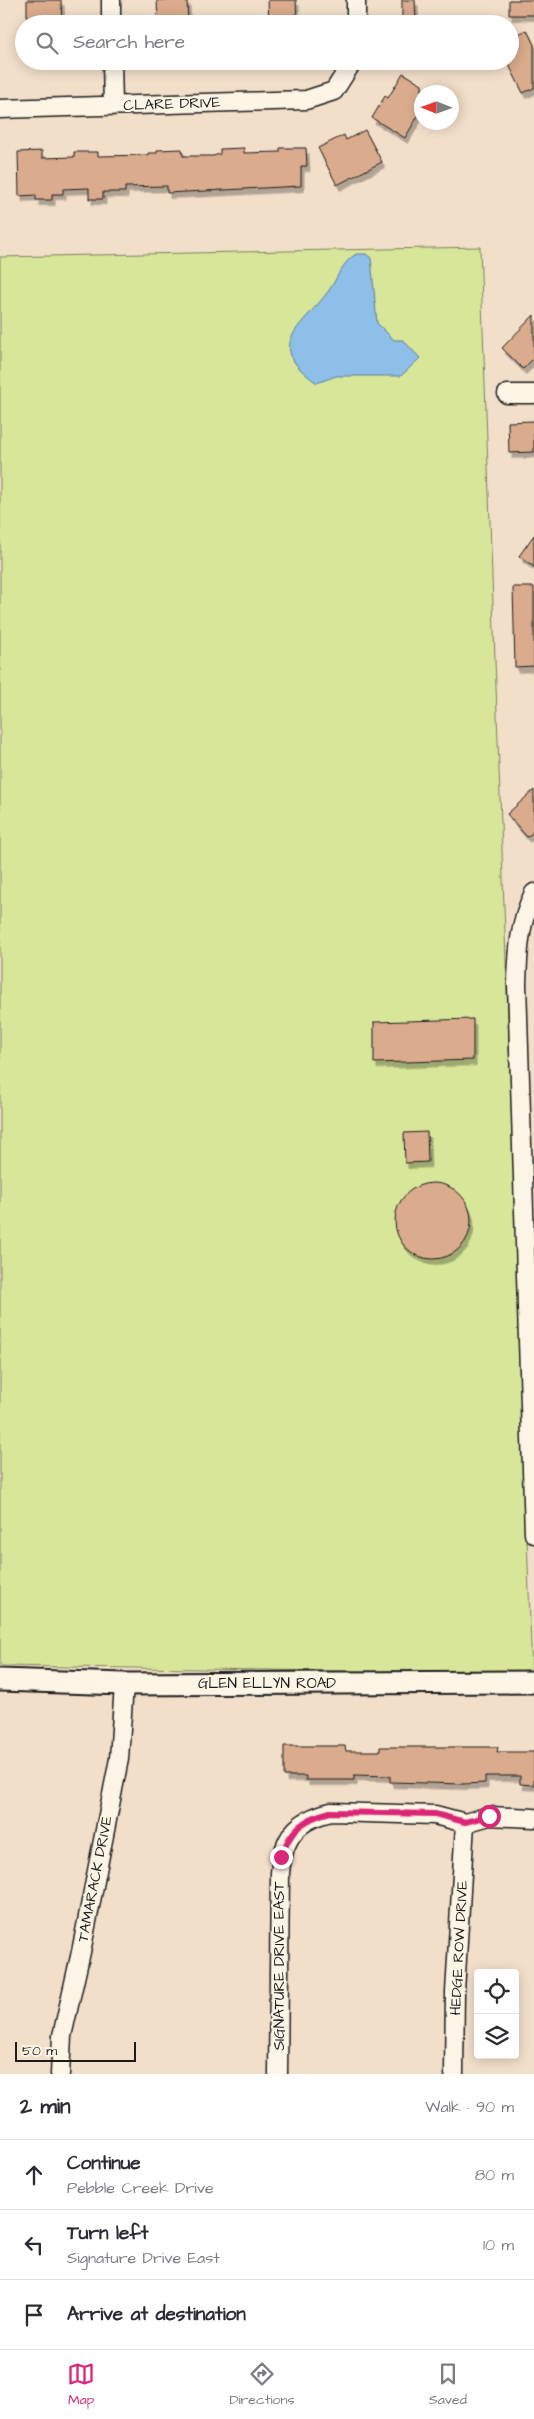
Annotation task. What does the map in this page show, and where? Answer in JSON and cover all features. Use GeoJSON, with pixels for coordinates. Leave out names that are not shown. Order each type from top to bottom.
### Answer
{"type":"FeatureCollection","features":[{"type":"Feature","properties":{"kind":"street"},"geometry":{"type":"LineString","coordinates":[[111,0],[111,15]]}},
{"type":"Feature","properties":{"kind":"street"},"geometry":{"type":"LineString","coordinates":[[356,0],[356,15]]}},
{"type":"Feature","properties":{"kind":"street"},"geometry":{"type":"LineString","coordinates":[[112,70],[113,106]]}},
{"type":"Feature","properties":{"kind":"street","name":"CLARE DRIVE"},"geometry":{"type":"LineString","coordinates":[[0,109],[306,100],[334,91],[348,70]]}},
{"type":"Feature","properties":{"kind":"street"},"geometry":{"type":"LineString","coordinates":[[506,394],[534,394]]}},
{"type":"Feature","properties":{"kind":"street"},"geometry":{"type":"LineString","coordinates":[[534,893],[525,911],[518,958],[527,1091],[534,1534]]}},
{"type":"Feature","properties":{"kind":"street","name":"GLEN ELLYN ROAD"},"geometry":{"type":"LineString","coordinates":[[0,1680],[124,1684],[534,1682]]}},
{"type":"Feature","properties":{"kind":"street","name":"TAMARACK DRIVE"},"geometry":{"type":"LineString","coordinates":[[60,2074],[62,2036],[81,1952],[119,1759],[124,1684]]}},
{"type":"Feature","properties":{"kind":"street","name":"SIGNATURE DRIVE EAST"},"geometry":{"type":"LineString","coordinates":[[278,2074],[280,1873],[281,1857],[293,1831],[315,1816],[330,1812],[435,1814],[465,1822]]}},
{"type":"Feature","properties":{"kind":"street"},"geometry":{"type":"LineString","coordinates":[[465,1822],[489,1816],[534,1818]]}},
{"type":"Feature","properties":{"kind":"street","name":"HEDGE ROW DRIVE"},"geometry":{"type":"LineString","coordinates":[[454,2074],[455,1992],[465,1822]]}},
{"type":"Feature","properties":{"kind":"green space"},"geometry":{"type":"Polygon","coordinates":[[[480,247],[532,1674],[0,1666],[0,257],[480,247]]]}},
{"type":"Feature","properties":{"kind":"water"},"geometry":{"type":"Polygon","coordinates":[[[356,254],[366,254],[371,258],[377,323],[394,340],[403,340],[420,358],[401,376],[336,376],[317,383],[301,370],[292,358],[289,348],[292,338],[331,288],[346,262],[356,254]]]}},
{"type":"Feature","properties":{"kind":"building"},"geometry":{"type":"Polygon","coordinates":[[[27,0],[61,0],[62,15],[27,15],[27,0]]]}},
{"type":"Feature","properties":{"kind":"building"},"geometry":{"type":"Polygon","coordinates":[[[157,0],[187,0],[188,15],[158,15],[157,0]]]}},
{"type":"Feature","properties":{"kind":"building"},"geometry":{"type":"Polygon","coordinates":[[[268,0],[296,0],[297,15],[269,15],[268,0]]]}},
{"type":"Feature","properties":{"kind":"building"},"geometry":{"type":"Polygon","coordinates":[[[402,0],[415,0],[416,15],[402,15],[402,0]]]}},
{"type":"Feature","properties":{"kind":"building"},"geometry":{"type":"Polygon","coordinates":[[[509,0],[534,0],[534,15],[509,15],[509,0]]]}},
{"type":"Feature","properties":{"kind":"building"},"geometry":{"type":"Polygon","coordinates":[[[527,30],[534,45],[534,88],[523,93],[512,70],[519,70],[519,34],[527,30]]]}},
{"type":"Feature","properties":{"kind":"building"},"geometry":{"type":"Polygon","coordinates":[[[403,73],[422,84],[414,85],[414,123],[405,138],[372,118],[385,96],[388,98],[403,73]]]}},
{"type":"Feature","properties":{"kind":"building"},"geometry":{"type":"Polygon","coordinates":[[[365,130],[382,162],[337,185],[318,148],[344,135],[346,140],[365,130]]]}},
{"type":"Feature","properties":{"kind":"building"},"geometry":{"type":"Polygon","coordinates":[[[244,148],[244,153],[280,152],[280,148],[306,148],[307,166],[301,166],[301,186],[167,193],[167,186],[125,187],[125,192],[103,192],[103,199],[89,199],[89,188],[63,189],[63,194],[52,194],[52,200],[36,200],[36,195],[19,196],[18,152],[42,151],[42,158],[74,157],[74,152],[98,152],[98,156],[148,155],[148,153],[157,153],[157,150],[182,149],[183,156],[213,156],[220,154],[220,149],[244,148]]]}},
{"type":"Feature","properties":{"kind":"building"},"geometry":{"type":"Polygon","coordinates":[[[534,315],[534,358],[523,369],[502,348],[534,315]]]}},
{"type":"Feature","properties":{"kind":"building"},"geometry":{"type":"Polygon","coordinates":[[[534,421],[534,452],[509,453],[508,422],[534,421]]]}},
{"type":"Feature","properties":{"kind":"building"},"geometry":{"type":"Polygon","coordinates":[[[534,535],[534,567],[519,556],[534,535]]]}},
{"type":"Feature","properties":{"kind":"building"},"geometry":{"type":"Polygon","coordinates":[[[513,587],[534,587],[534,666],[515,667],[513,587]]]}},
{"type":"Feature","properties":{"kind":"building"},"geometry":{"type":"Polygon","coordinates":[[[534,790],[534,831],[527,837],[507,814],[534,790]]]}},
{"type":"Feature","properties":{"kind":"building"},"geometry":{"type":"Polygon","coordinates":[[[473,1019],[473,1060],[374,1063],[374,1022],[473,1019]]]}},
{"type":"Feature","properties":{"kind":"building"},"geometry":{"type":"Polygon","coordinates":[[[427,1132],[428,1162],[405,1163],[404,1133],[427,1132]]]}},
{"type":"Feature","properties":{"kind":"building"},"geometry":{"type":"Polygon","coordinates":[[[433,1183],[447,1186],[460,1194],[468,1207],[471,1221],[468,1235],[460,1248],[447,1256],[433,1259],[419,1256],[406,1248],[398,1235],[395,1221],[398,1207],[406,1194],[419,1186],[433,1183]]]}},
{"type":"Feature","properties":{"kind":"building"},"geometry":{"type":"Polygon","coordinates":[[[284,1746],[345,1746],[346,1751],[380,1751],[380,1747],[498,1747],[497,1752],[534,1752],[534,1785],[520,1784],[520,1776],[485,1776],[485,1783],[463,1784],[390,1782],[390,1776],[354,1775],[354,1780],[306,1780],[306,1776],[284,1776],[284,1746]]]}},
{"type":"Feature","properties":{"kind":"route"},"geometry":{"type":"LineString","coordinates":[[281,1857],[293,1831],[315,1816],[330,1812],[435,1814],[465,1822],[489,1816]]}}]}
